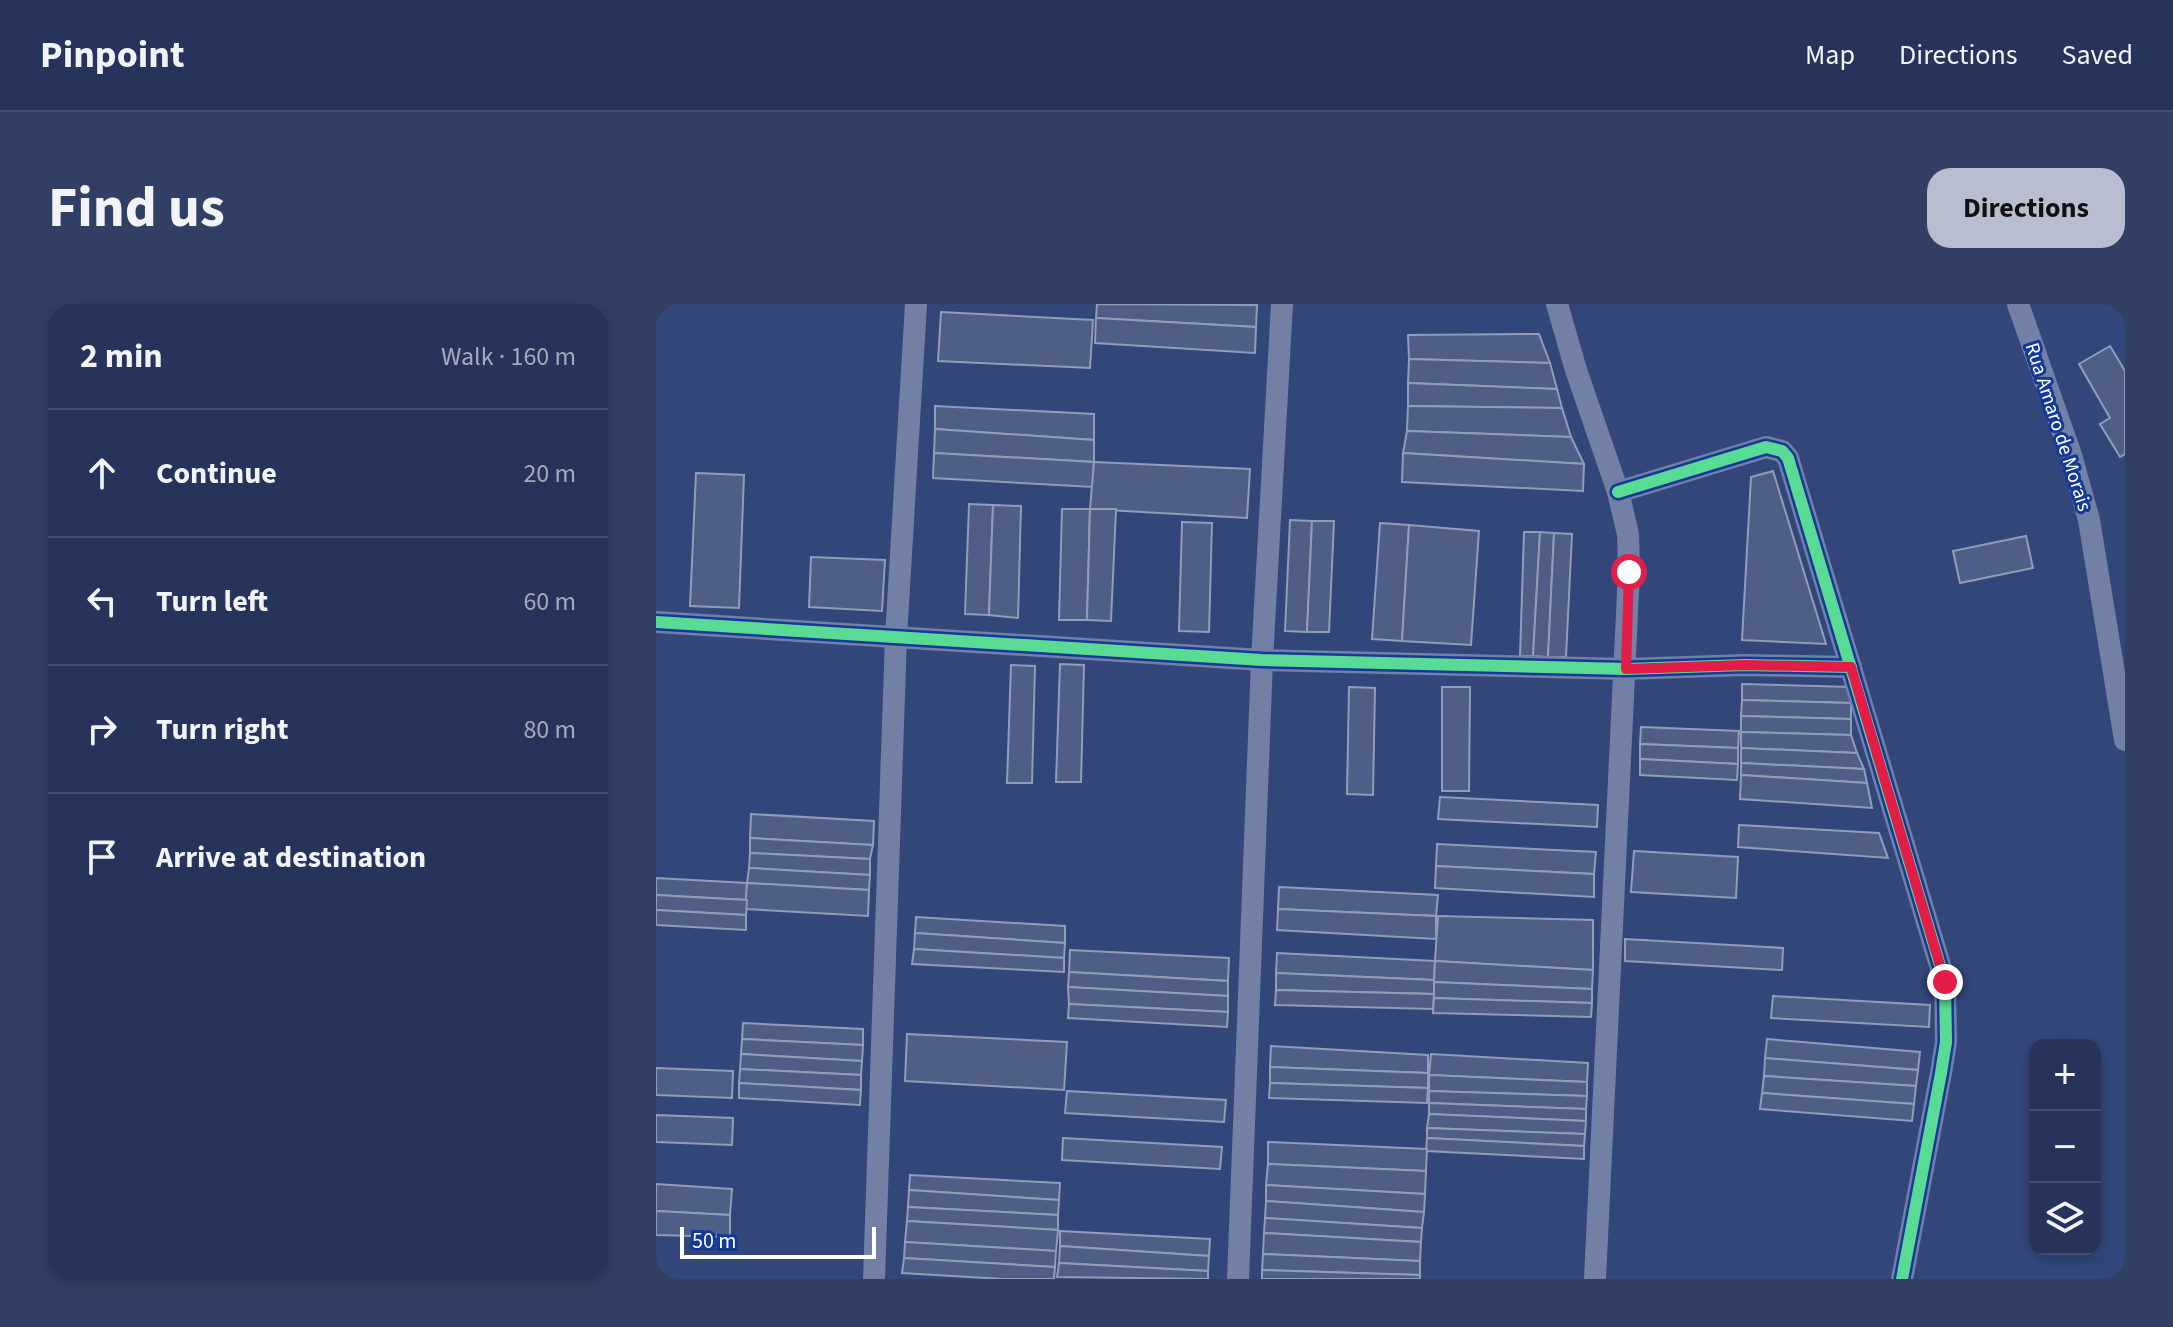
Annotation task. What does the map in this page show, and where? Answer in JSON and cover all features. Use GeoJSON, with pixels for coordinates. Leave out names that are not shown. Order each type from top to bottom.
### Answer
{"type":"FeatureCollection","features":[{"type":"Feature","properties":{"kind":"street"},"geometry":{"type":"LineString","coordinates":[[874,1279],[896,637],[916,304]]}},
{"type":"Feature","properties":{"kind":"street"},"geometry":{"type":"LineString","coordinates":[[1238,1279],[1262,660],[1282,304]]}},
{"type":"Feature","properties":{"kind":"street"},"geometry":{"type":"LineString","coordinates":[[1557,304],[1618,492],[1628,534],[1626,669],[1595,1279]]}},
{"type":"Feature","properties":{"kind":"street","name":"Rua Amaro de Morais"},"geometry":{"type":"LineString","coordinates":[[2018,304],[2071,455],[2089,520],[2125,740]]}},
{"type":"Feature","properties":{"kind":"street"},"geometry":{"type":"LineString","coordinates":[[1618,492],[1766,447],[1782,451],[1788,458],[1945,982],[1946,1042],[1902,1279]]}},
{"type":"Feature","properties":{"kind":"street"},"geometry":{"type":"LineString","coordinates":[[656,622],[1262,660],[1626,669],[1745,665],[1851,667]]}},
{"type":"Feature","properties":{"kind":"building"},"geometry":{"type":"Polygon","coordinates":[[[1097,304],[1257,305],[1256,327],[1096,318],[1097,304]]]}},
{"type":"Feature","properties":{"kind":"building"},"geometry":{"type":"Polygon","coordinates":[[[941,312],[1093,320],[1090,368],[938,361],[941,312]]]}},
{"type":"Feature","properties":{"kind":"building"},"geometry":{"type":"Polygon","coordinates":[[[1096,318],[1256,327],[1255,353],[1095,343],[1096,318]]]}},
{"type":"Feature","properties":{"kind":"building"},"geometry":{"type":"Polygon","coordinates":[[[1539,334],[1550,363],[1409,359],[1408,335],[1539,334]]]}},
{"type":"Feature","properties":{"kind":"building"},"geometry":{"type":"Polygon","coordinates":[[[2110,346],[2125,371],[2125,454],[2120,457],[2100,424],[2110,418],[2079,364],[2110,346]]]}},
{"type":"Feature","properties":{"kind":"building"},"geometry":{"type":"Polygon","coordinates":[[[1409,359],[1550,363],[1557,389],[1408,383],[1409,359]]]}},
{"type":"Feature","properties":{"kind":"building"},"geometry":{"type":"Polygon","coordinates":[[[1408,383],[1557,389],[1562,408],[1408,406],[1408,383]]]}},
{"type":"Feature","properties":{"kind":"building"},"geometry":{"type":"Polygon","coordinates":[[[935,406],[1094,414],[1094,440],[935,429],[935,406]]]}},
{"type":"Feature","properties":{"kind":"building"},"geometry":{"type":"Polygon","coordinates":[[[1408,406],[1562,408],[1571,437],[1407,431],[1408,406]]]}},
{"type":"Feature","properties":{"kind":"building"},"geometry":{"type":"Polygon","coordinates":[[[935,429],[1094,440],[1094,462],[934,453],[935,429]]]}},
{"type":"Feature","properties":{"kind":"building"},"geometry":{"type":"Polygon","coordinates":[[[1407,431],[1571,437],[1584,464],[1403,453],[1407,431]]]}},
{"type":"Feature","properties":{"kind":"building"},"geometry":{"type":"Polygon","coordinates":[[[934,453],[1094,462],[1093,487],[933,478],[934,453]]]}},
{"type":"Feature","properties":{"kind":"building"},"geometry":{"type":"Polygon","coordinates":[[[1403,453],[1584,464],[1583,491],[1402,482],[1403,453]]]}},
{"type":"Feature","properties":{"kind":"building"},"geometry":{"type":"Polygon","coordinates":[[[1094,462],[1250,469],[1247,518],[1090,509],[1094,462]]]}},
{"type":"Feature","properties":{"kind":"building"},"geometry":{"type":"Polygon","coordinates":[[[1773,471],[1826,644],[1742,640],[1751,477],[1773,471]]]}},
{"type":"Feature","properties":{"kind":"building"},"geometry":{"type":"Polygon","coordinates":[[[696,473],[744,475],[739,608],[690,606],[696,473]]]}},
{"type":"Feature","properties":{"kind":"building"},"geometry":{"type":"Polygon","coordinates":[[[969,504],[993,505],[989,615],[965,614],[969,504]]]}},
{"type":"Feature","properties":{"kind":"building"},"geometry":{"type":"Polygon","coordinates":[[[993,505],[1021,506],[1018,618],[989,615],[993,505]]]}},
{"type":"Feature","properties":{"kind":"building"},"geometry":{"type":"Polygon","coordinates":[[[1062,509],[1090,509],[1087,620],[1059,620],[1062,509]]]}},
{"type":"Feature","properties":{"kind":"building"},"geometry":{"type":"Polygon","coordinates":[[[1090,509],[1116,509],[1111,621],[1087,620],[1090,509]]]}},
{"type":"Feature","properties":{"kind":"building"},"geometry":{"type":"Polygon","coordinates":[[[1290,520],[1312,521],[1307,632],[1285,631],[1290,520]]]}},
{"type":"Feature","properties":{"kind":"building"},"geometry":{"type":"Polygon","coordinates":[[[1312,521],[1334,521],[1329,632],[1307,632],[1312,521]]]}},
{"type":"Feature","properties":{"kind":"building"},"geometry":{"type":"Polygon","coordinates":[[[1182,522],[1212,523],[1209,632],[1179,631],[1182,522]]]}},
{"type":"Feature","properties":{"kind":"building"},"geometry":{"type":"Polygon","coordinates":[[[1380,523],[1409,525],[1402,641],[1372,639],[1380,523]]]}},
{"type":"Feature","properties":{"kind":"building"},"geometry":{"type":"Polygon","coordinates":[[[1409,525],[1479,531],[1471,645],[1402,641],[1409,525]]]}},
{"type":"Feature","properties":{"kind":"building"},"geometry":{"type":"Polygon","coordinates":[[[1524,532],[1540,532],[1533,656],[1520,656],[1524,532]]]}},
{"type":"Feature","properties":{"kind":"building"},"geometry":{"type":"Polygon","coordinates":[[[1540,532],[1554,533],[1548,657],[1533,656],[1540,532]]]}},
{"type":"Feature","properties":{"kind":"building"},"geometry":{"type":"Polygon","coordinates":[[[1554,533],[1572,534],[1566,657],[1548,657],[1554,533]]]}},
{"type":"Feature","properties":{"kind":"building"},"geometry":{"type":"Polygon","coordinates":[[[2026,536],[2033,568],[1960,583],[1953,551],[2026,536]]]}},
{"type":"Feature","properties":{"kind":"building"},"geometry":{"type":"Polygon","coordinates":[[[811,557],[885,560],[882,611],[809,607],[811,557]]]}},
{"type":"Feature","properties":{"kind":"building"},"geometry":{"type":"Polygon","coordinates":[[[1060,664],[1084,665],[1081,782],[1056,782],[1060,664]]]}},
{"type":"Feature","properties":{"kind":"building"},"geometry":{"type":"Polygon","coordinates":[[[1011,665],[1035,666],[1032,783],[1007,783],[1011,665]]]}},
{"type":"Feature","properties":{"kind":"building"},"geometry":{"type":"Polygon","coordinates":[[[1742,684],[1852,687],[1851,703],[1742,700],[1742,684]]]}},
{"type":"Feature","properties":{"kind":"building"},"geometry":{"type":"Polygon","coordinates":[[[1349,687],[1375,688],[1373,795],[1347,794],[1349,687]]]}},
{"type":"Feature","properties":{"kind":"building"},"geometry":{"type":"Polygon","coordinates":[[[1442,687],[1470,687],[1469,791],[1442,791],[1442,687]]]}},
{"type":"Feature","properties":{"kind":"building"},"geometry":{"type":"Polygon","coordinates":[[[1742,700],[1851,703],[1851,719],[1741,716],[1742,700]]]}},
{"type":"Feature","properties":{"kind":"building"},"geometry":{"type":"Polygon","coordinates":[[[1741,716],[1851,719],[1851,735],[1741,732],[1741,716]]]}},
{"type":"Feature","properties":{"kind":"building"},"geometry":{"type":"Polygon","coordinates":[[[1641,727],[1739,731],[1738,748],[1640,744],[1641,727]]]}},
{"type":"Feature","properties":{"kind":"building"},"geometry":{"type":"Polygon","coordinates":[[[1741,732],[1851,735],[1857,753],[1741,748],[1741,732]]]}},
{"type":"Feature","properties":{"kind":"building"},"geometry":{"type":"Polygon","coordinates":[[[1640,744],[1738,748],[1738,764],[1640,759],[1640,744]]]}},
{"type":"Feature","properties":{"kind":"building"},"geometry":{"type":"Polygon","coordinates":[[[1741,748],[1857,753],[1864,769],[1741,763],[1741,748]]]}},
{"type":"Feature","properties":{"kind":"building"},"geometry":{"type":"Polygon","coordinates":[[[1640,759],[1738,764],[1737,780],[1640,775],[1640,759]]]}},
{"type":"Feature","properties":{"kind":"building"},"geometry":{"type":"Polygon","coordinates":[[[1741,763],[1864,769],[1867,783],[1741,775],[1741,763]]]}},
{"type":"Feature","properties":{"kind":"building"},"geometry":{"type":"Polygon","coordinates":[[[1741,775],[1867,783],[1872,808],[1740,799],[1741,775]]]}},
{"type":"Feature","properties":{"kind":"building"},"geometry":{"type":"Polygon","coordinates":[[[1440,797],[1598,805],[1597,827],[1438,819],[1440,797]]]}},
{"type":"Feature","properties":{"kind":"building"},"geometry":{"type":"Polygon","coordinates":[[[751,814],[874,821],[873,845],[750,838],[751,814]]]}},
{"type":"Feature","properties":{"kind":"building"},"geometry":{"type":"Polygon","coordinates":[[[1739,825],[1879,833],[1888,858],[1738,847],[1739,825]]]}},
{"type":"Feature","properties":{"kind":"building"},"geometry":{"type":"Polygon","coordinates":[[[750,838],[873,845],[870,859],[750,853],[750,838]]]}},
{"type":"Feature","properties":{"kind":"building"},"geometry":{"type":"Polygon","coordinates":[[[1437,844],[1596,852],[1594,874],[1436,866],[1437,844]]]}},
{"type":"Feature","properties":{"kind":"building"},"geometry":{"type":"Polygon","coordinates":[[[1634,851],[1738,857],[1736,898],[1631,892],[1634,851]]]}},
{"type":"Feature","properties":{"kind":"building"},"geometry":{"type":"Polygon","coordinates":[[[750,853],[870,859],[870,875],[749,868],[750,853]]]}},
{"type":"Feature","properties":{"kind":"building"},"geometry":{"type":"Polygon","coordinates":[[[1436,866],[1594,874],[1594,897],[1435,888],[1436,866]]]}},
{"type":"Feature","properties":{"kind":"building"},"geometry":{"type":"Polygon","coordinates":[[[749,868],[870,875],[869,890],[747,883],[749,868]]]}},
{"type":"Feature","properties":{"kind":"building"},"geometry":{"type":"Polygon","coordinates":[[[656,878],[747,883],[747,900],[656,895],[656,878]]]}},
{"type":"Feature","properties":{"kind":"building"},"geometry":{"type":"Polygon","coordinates":[[[747,883],[869,890],[868,916],[745,909],[747,883]]]}},
{"type":"Feature","properties":{"kind":"building"},"geometry":{"type":"Polygon","coordinates":[[[1279,887],[1438,895],[1436,916],[1278,909],[1279,887]]]}},
{"type":"Feature","properties":{"kind":"building"},"geometry":{"type":"Polygon","coordinates":[[[656,895],[747,900],[746,915],[656,910],[656,895]]]}},
{"type":"Feature","properties":{"kind":"building"},"geometry":{"type":"Polygon","coordinates":[[[1278,909],[1436,916],[1436,939],[1277,930],[1278,909]]]}},
{"type":"Feature","properties":{"kind":"building"},"geometry":{"type":"Polygon","coordinates":[[[656,910],[746,915],[746,930],[656,925],[656,910]]]}},
{"type":"Feature","properties":{"kind":"building"},"geometry":{"type":"Polygon","coordinates":[[[1438,916],[1593,920],[1593,970],[1435,961],[1438,916]]]}},
{"type":"Feature","properties":{"kind":"building"},"geometry":{"type":"Polygon","coordinates":[[[916,917],[1065,926],[1065,943],[915,933],[916,917]]]}},
{"type":"Feature","properties":{"kind":"building"},"geometry":{"type":"Polygon","coordinates":[[[915,933],[1065,943],[1064,958],[914,949],[915,933]]]}},
{"type":"Feature","properties":{"kind":"building"},"geometry":{"type":"Polygon","coordinates":[[[1625,939],[1783,948],[1782,970],[1625,961],[1625,939]]]}},
{"type":"Feature","properties":{"kind":"building"},"geometry":{"type":"Polygon","coordinates":[[[914,949],[1064,958],[1064,972],[912,964],[914,949]]]}},
{"type":"Feature","properties":{"kind":"building"},"geometry":{"type":"Polygon","coordinates":[[[1070,950],[1229,958],[1228,981],[1069,972],[1070,950]]]}},
{"type":"Feature","properties":{"kind":"building"},"geometry":{"type":"Polygon","coordinates":[[[1277,953],[1435,961],[1434,980],[1276,973],[1277,953]]]}},
{"type":"Feature","properties":{"kind":"building"},"geometry":{"type":"Polygon","coordinates":[[[1435,961],[1593,970],[1592,989],[1434,982],[1435,961]]]}},
{"type":"Feature","properties":{"kind":"building"},"geometry":{"type":"Polygon","coordinates":[[[1069,972],[1228,981],[1228,996],[1068,987],[1069,972]]]}},
{"type":"Feature","properties":{"kind":"building"},"geometry":{"type":"Polygon","coordinates":[[[1276,973],[1434,980],[1434,994],[1276,990],[1276,973]]]}},
{"type":"Feature","properties":{"kind":"building"},"geometry":{"type":"Polygon","coordinates":[[[1434,982],[1592,989],[1592,1003],[1434,998],[1434,982]]]}},
{"type":"Feature","properties":{"kind":"building"},"geometry":{"type":"Polygon","coordinates":[[[1068,987],[1228,996],[1228,1012],[1069,1004],[1068,987]]]}},
{"type":"Feature","properties":{"kind":"building"},"geometry":{"type":"Polygon","coordinates":[[[1276,990],[1434,994],[1433,1009],[1275,1005],[1276,990]]]}},
{"type":"Feature","properties":{"kind":"building"},"geometry":{"type":"Polygon","coordinates":[[[1773,996],[1930,1005],[1929,1027],[1771,1018],[1773,996]]]}},
{"type":"Feature","properties":{"kind":"building"},"geometry":{"type":"Polygon","coordinates":[[[1434,998],[1592,1003],[1591,1017],[1433,1013],[1434,998]]]}},
{"type":"Feature","properties":{"kind":"building"},"geometry":{"type":"Polygon","coordinates":[[[1069,1004],[1228,1012],[1227,1027],[1068,1018],[1069,1004]]]}},
{"type":"Feature","properties":{"kind":"building"},"geometry":{"type":"Polygon","coordinates":[[[743,1023],[863,1029],[863,1045],[742,1039],[743,1023]]]}},
{"type":"Feature","properties":{"kind":"building"},"geometry":{"type":"Polygon","coordinates":[[[907,1034],[1067,1042],[1064,1090],[905,1081],[907,1034]]]}},
{"type":"Feature","properties":{"kind":"building"},"geometry":{"type":"Polygon","coordinates":[[[742,1039],[863,1045],[862,1061],[741,1054],[742,1039]]]}},
{"type":"Feature","properties":{"kind":"building"},"geometry":{"type":"Polygon","coordinates":[[[1767,1039],[1920,1052],[1918,1070],[1765,1058],[1767,1039]]]}},
{"type":"Feature","properties":{"kind":"building"},"geometry":{"type":"Polygon","coordinates":[[[1271,1046],[1428,1055],[1428,1073],[1270,1067],[1271,1046]]]}},
{"type":"Feature","properties":{"kind":"building"},"geometry":{"type":"Polygon","coordinates":[[[741,1054],[862,1061],[861,1075],[740,1069],[741,1054]]]}},
{"type":"Feature","properties":{"kind":"building"},"geometry":{"type":"Polygon","coordinates":[[[1431,1054],[1588,1063],[1587,1082],[1429,1075],[1431,1054]]]}},
{"type":"Feature","properties":{"kind":"building"},"geometry":{"type":"Polygon","coordinates":[[[1765,1058],[1918,1070],[1916,1086],[1764,1076],[1765,1058]]]}},
{"type":"Feature","properties":{"kind":"building"},"geometry":{"type":"Polygon","coordinates":[[[1270,1067],[1428,1073],[1428,1088],[1270,1083],[1270,1067]]]}},
{"type":"Feature","properties":{"kind":"building"},"geometry":{"type":"Polygon","coordinates":[[[656,1068],[733,1071],[732,1098],[656,1095],[656,1068]]]}},
{"type":"Feature","properties":{"kind":"building"},"geometry":{"type":"Polygon","coordinates":[[[740,1069],[861,1075],[861,1090],[739,1083],[740,1069]]]}},
{"type":"Feature","properties":{"kind":"building"},"geometry":{"type":"Polygon","coordinates":[[[1429,1075],[1587,1082],[1587,1096],[1429,1091],[1429,1075]]]}},
{"type":"Feature","properties":{"kind":"building"},"geometry":{"type":"Polygon","coordinates":[[[1764,1076],[1916,1086],[1914,1104],[1762,1093],[1764,1076]]]}},
{"type":"Feature","properties":{"kind":"building"},"geometry":{"type":"Polygon","coordinates":[[[739,1083],[861,1090],[860,1105],[739,1098],[739,1083]]]}},
{"type":"Feature","properties":{"kind":"building"},"geometry":{"type":"Polygon","coordinates":[[[1270,1083],[1428,1088],[1427,1103],[1269,1098],[1270,1083]]]}},
{"type":"Feature","properties":{"kind":"building"},"geometry":{"type":"Polygon","coordinates":[[[1067,1091],[1226,1100],[1224,1122],[1065,1113],[1067,1091]]]}},
{"type":"Feature","properties":{"kind":"building"},"geometry":{"type":"Polygon","coordinates":[[[1429,1091],[1587,1096],[1586,1109],[1429,1103],[1429,1091]]]}},
{"type":"Feature","properties":{"kind":"building"},"geometry":{"type":"Polygon","coordinates":[[[1762,1093],[1914,1104],[1912,1121],[1760,1109],[1762,1093]]]}},
{"type":"Feature","properties":{"kind":"building"},"geometry":{"type":"Polygon","coordinates":[[[1429,1103],[1586,1109],[1586,1121],[1429,1114],[1429,1103]]]}},
{"type":"Feature","properties":{"kind":"building"},"geometry":{"type":"Polygon","coordinates":[[[1429,1114],[1586,1121],[1585,1134],[1427,1128],[1429,1114]]]}},
{"type":"Feature","properties":{"kind":"building"},"geometry":{"type":"Polygon","coordinates":[[[656,1115],[733,1118],[732,1145],[656,1142],[656,1115]]]}},
{"type":"Feature","properties":{"kind":"building"},"geometry":{"type":"Polygon","coordinates":[[[1427,1128],[1585,1134],[1584,1146],[1427,1138],[1427,1128]]]}},
{"type":"Feature","properties":{"kind":"building"},"geometry":{"type":"Polygon","coordinates":[[[1063,1138],[1222,1147],[1220,1169],[1062,1160],[1063,1138]]]}},
{"type":"Feature","properties":{"kind":"building"},"geometry":{"type":"Polygon","coordinates":[[[1427,1138],[1584,1146],[1584,1159],[1426,1151],[1427,1138]]]}},
{"type":"Feature","properties":{"kind":"building"},"geometry":{"type":"Polygon","coordinates":[[[1268,1142],[1427,1149],[1426,1171],[1268,1164],[1268,1142]]]}},
{"type":"Feature","properties":{"kind":"building"},"geometry":{"type":"Polygon","coordinates":[[[1268,1164],[1426,1171],[1425,1194],[1266,1185],[1268,1164]]]}},
{"type":"Feature","properties":{"kind":"building"},"geometry":{"type":"Polygon","coordinates":[[[910,1175],[1060,1183],[1059,1200],[909,1190],[910,1175]]]}},
{"type":"Feature","properties":{"kind":"building"},"geometry":{"type":"Polygon","coordinates":[[[656,1184],[732,1189],[730,1215],[656,1211],[656,1184]]]}},
{"type":"Feature","properties":{"kind":"building"},"geometry":{"type":"Polygon","coordinates":[[[1266,1185],[1425,1194],[1424,1212],[1266,1201],[1266,1185]]]}},
{"type":"Feature","properties":{"kind":"building"},"geometry":{"type":"Polygon","coordinates":[[[909,1190],[1059,1200],[1058,1215],[908,1207],[909,1190]]]}},
{"type":"Feature","properties":{"kind":"building"},"geometry":{"type":"Polygon","coordinates":[[[1266,1201],[1424,1212],[1422,1228],[1265,1218],[1266,1201]]]}},
{"type":"Feature","properties":{"kind":"building"},"geometry":{"type":"Polygon","coordinates":[[[908,1207],[1058,1215],[1058,1230],[907,1221],[908,1207]]]}},
{"type":"Feature","properties":{"kind":"building"},"geometry":{"type":"Polygon","coordinates":[[[656,1211],[730,1215],[730,1237],[656,1235],[656,1211]]]}},
{"type":"Feature","properties":{"kind":"building"},"geometry":{"type":"Polygon","coordinates":[[[1265,1218],[1422,1228],[1421,1242],[1264,1233],[1265,1218]]]}},
{"type":"Feature","properties":{"kind":"building"},"geometry":{"type":"Polygon","coordinates":[[[907,1221],[1058,1230],[1056,1251],[905,1242],[907,1221]]]}},
{"type":"Feature","properties":{"kind":"building"},"geometry":{"type":"Polygon","coordinates":[[[1060,1231],[1210,1239],[1209,1256],[1060,1246],[1060,1231]]]}},
{"type":"Feature","properties":{"kind":"building"},"geometry":{"type":"Polygon","coordinates":[[[1264,1233],[1421,1242],[1420,1261],[1263,1254],[1264,1233]]]}},
{"type":"Feature","properties":{"kind":"building"},"geometry":{"type":"Polygon","coordinates":[[[905,1242],[1056,1251],[1055,1267],[904,1258],[905,1242]]]}},
{"type":"Feature","properties":{"kind":"building"},"geometry":{"type":"Polygon","coordinates":[[[1060,1246],[1209,1256],[1208,1271],[1059,1263],[1060,1246]]]}},
{"type":"Feature","properties":{"kind":"building"},"geometry":{"type":"Polygon","coordinates":[[[1263,1254],[1420,1261],[1420,1275],[1262,1270],[1263,1254]]]}},
{"type":"Feature","properties":{"kind":"building"},"geometry":{"type":"Polygon","coordinates":[[[904,1258],[1055,1267],[1054,1279],[902,1273],[904,1258]]]}},
{"type":"Feature","properties":{"kind":"building"},"geometry":{"type":"Polygon","coordinates":[[[1059,1263],[1208,1271],[1208,1279],[1057,1277],[1059,1263]]]}},
{"type":"Feature","properties":{"kind":"building"},"geometry":{"type":"Polygon","coordinates":[[[1262,1270],[1420,1275],[1420,1279],[1262,1279],[1262,1270]]]}},
{"type":"Feature","properties":{"kind":"cycle path"},"geometry":{"type":"LineString","coordinates":[[1618,492],[1766,447],[1782,451],[1788,458],[1945,982],[1946,1042],[1902,1279]]}},
{"type":"Feature","properties":{"kind":"cycle path"},"geometry":{"type":"LineString","coordinates":[[656,622],[1262,660],[1626,669],[1745,665],[1851,667]]}},
{"type":"Feature","properties":{"kind":"route"},"geometry":{"type":"LineString","coordinates":[[1629,572],[1626,669],[1745,665],[1851,667],[1945,982]]}}]}
